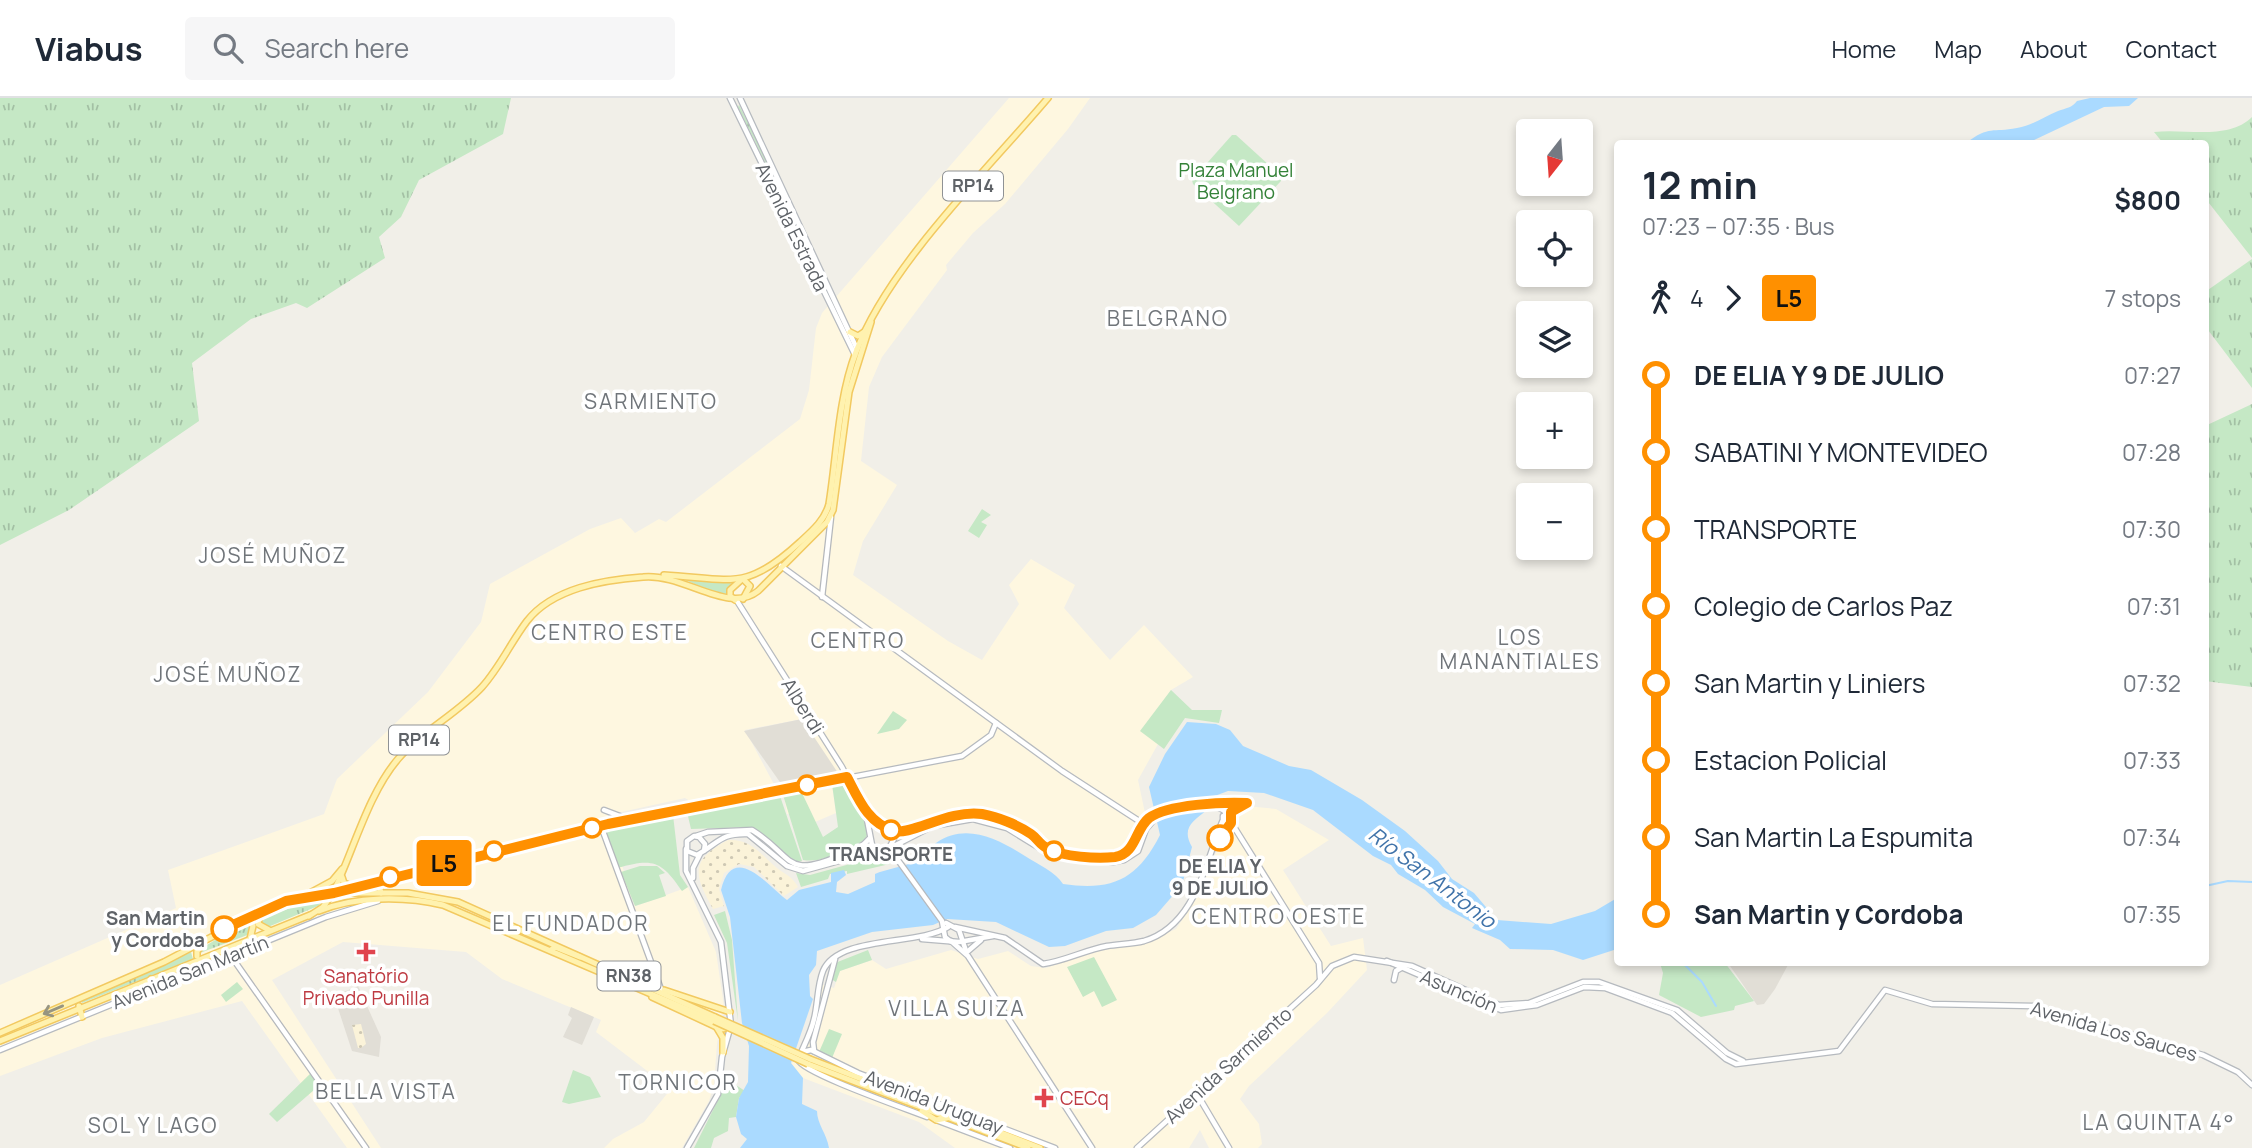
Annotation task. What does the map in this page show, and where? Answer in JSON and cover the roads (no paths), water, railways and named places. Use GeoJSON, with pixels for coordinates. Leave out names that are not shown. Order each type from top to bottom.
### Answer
{"type":"FeatureCollection","features":[{"type":"Feature","properties":{"kind":"main road","name":"Avenida Estrada"},"geometry":{"type":"LineString","coordinates":[[730,98],[856,352]]}},
{"type":"Feature","properties":{"kind":"main road","name":"Avenida Estrada"},"geometry":{"type":"LineString","coordinates":[[740,98],[850,332],[856,352]]}},
{"type":"Feature","properties":{"kind":"main road","name":"RP14"},"geometry":{"type":"LineString","coordinates":[[650,577],[680,581],[720,598],[738,600],[756,594],[818,528],[829,504],[843,406],[856,352],[864,332],[920,247],[1048,98]]}},
{"type":"Feature","properties":{"kind":"main road"},"geometry":{"type":"LineString","coordinates":[[766,172],[773,168]]}},
{"type":"Feature","properties":{"kind":"main road","name":"RP14"},"geometry":{"type":"LineString","coordinates":[[309,916],[323,906],[334,893],[392,766],[482,687],[535,612],[572,590],[650,577],[742,580],[769,568],[783,558],[831,516],[854,373],[871,322]]}},
{"type":"Feature","properties":{"kind":"main road"},"geometry":{"type":"LineString","coordinates":[[850,332],[858,336],[864,332]]}},
{"type":"Feature","properties":{"kind":"main road"},"geometry":{"type":"LineString","coordinates":[[854,373],[856,352]]}},
{"type":"Feature","properties":{"kind":"main road"},"geometry":{"type":"LineString","coordinates":[[822,597],[831,516]]}},
{"type":"Feature","properties":{"kind":"main road"},"geometry":{"type":"LineString","coordinates":[[818,528],[826,529],[827,536]]}},
{"type":"Feature","properties":{"kind":"main road"},"geometry":{"type":"LineString","coordinates":[[781,566],[783,558]]}},
{"type":"Feature","properties":{"kind":"main road"},"geometry":{"type":"LineString","coordinates":[[769,568],[781,566],[996,723],[1136,819],[1143,825],[1144,832]]}},
{"type":"Feature","properties":{"kind":"main road"},"geometry":{"type":"LineString","coordinates":[[742,580],[748,582],[750,588],[738,600],[730,596],[730,590],[742,580]]}},
{"type":"Feature","properties":{"kind":"main road","name":"Alberdi"},"geometry":{"type":"LineString","coordinates":[[738,600],[847,777],[866,814],[871,833]]}},
{"type":"Feature","properties":{"kind":"main road"},"geometry":{"type":"LineString","coordinates":[[334,893],[351,886],[633,819],[966,755],[991,735],[996,723]]}},
{"type":"Feature","properties":{"kind":"main road"},"geometry":{"type":"LineString","coordinates":[[800,1054],[815,1018],[822,971],[836,958],[870,945],[914,939],[949,928],[999,936],[1044,964],[1105,946],[1149,939],[1169,928],[1180,917],[1210,855],[1224,818],[1222,808],[1196,803],[1136,819]]}},
{"type":"Feature","properties":{"kind":"main road"},"geometry":{"type":"LineString","coordinates":[[604,810],[616,817],[633,819]]}},
{"type":"Feature","properties":{"kind":"main road","name":"Alberdi"},"geometry":{"type":"LineString","coordinates":[[866,814],[885,827]]}},
{"type":"Feature","properties":{"kind":"main road"},"geometry":{"type":"LineString","coordinates":[[687,1148],[716,1100],[723,1052],[731,1028],[721,942],[685,867],[688,838],[751,830],[789,862],[805,867],[862,846],[871,833],[885,827],[904,832],[954,814],[983,814],[1028,832],[1053,851],[1112,857],[1128,850],[1143,825],[1158,814]]}},
{"type":"Feature","properties":{"kind":"main road"},"geometry":{"type":"LineString","coordinates":[[695,884],[693,868],[702,853],[724,836],[748,834],[788,866],[807,871],[881,850],[933,826],[973,818],[1007,828],[1051,855],[1113,862],[1124,860],[1138,851],[1144,832],[1158,814]]}},
{"type":"Feature","properties":{"kind":"main road"},"geometry":{"type":"LineString","coordinates":[[1224,818],[1231,823],[1319,963],[1322,973],[1319,982]]}},
{"type":"Feature","properties":{"kind":"main road"},"geometry":{"type":"LineString","coordinates":[[1224,818],[1231,823]]}},
{"type":"Feature","properties":{"kind":"main road"},"geometry":{"type":"LineString","coordinates":[[1210,855],[1231,823]]}},
{"type":"Feature","properties":{"kind":"main road"},"geometry":{"type":"LineString","coordinates":[[601,826],[661,990],[730,1012]]}},
{"type":"Feature","properties":{"kind":"main road"},"geometry":{"type":"LineString","coordinates":[[885,827],[893,833],[895,856],[942,922],[960,935],[968,956],[1092,1148]]}},
{"type":"Feature","properties":{"kind":"main road"},"geometry":{"type":"LineString","coordinates":[[871,833],[871,843],[895,856]]}},
{"type":"Feature","properties":{"kind":"main road"},"geometry":{"type":"LineString","coordinates":[[696,836],[704,841],[702,853]]}},
{"type":"Feature","properties":{"kind":"main road"},"geometry":{"type":"LineString","coordinates":[[686,849],[691,855],[702,853]]}},
{"type":"Feature","properties":{"kind":"main road"},"geometry":{"type":"LineString","coordinates":[[343,870],[343,881],[351,886]]}},
{"type":"Feature","properties":{"kind":"main road","name":"RP14"},"geometry":{"type":"LineString","coordinates":[[302,896],[332,881],[343,870]]}},
{"type":"Feature","properties":{"kind":"main road"},"geometry":{"type":"LineString","coordinates":[[378,880],[380,893]]}},
{"type":"Feature","properties":{"kind":"main road","name":"RN38"},"geometry":{"type":"LineString","coordinates":[[0,1033],[193,947],[261,911],[302,896],[334,893],[443,897],[533,933],[661,990],[713,1021]]}},
{"type":"Feature","properties":{"kind":"main road","name":"Avenida San Martín"},"geometry":{"type":"LineString","coordinates":[[0,1051],[347,909],[383,900]]}},
{"type":"Feature","properties":{"kind":"main road","name":"RN38"},"geometry":{"type":"LineString","coordinates":[[0,1041],[198,958],[347,902],[399,900],[443,905],[495,925],[809,1062],[913,1105],[949,1113]]}},
{"type":"Feature","properties":{"kind":"main road"},"geometry":{"type":"LineString","coordinates":[[261,911],[258,924],[263,929],[272,930]]}},
{"type":"Feature","properties":{"kind":"main road"},"geometry":{"type":"LineString","coordinates":[[242,920],[249,920],[253,926],[250,939]]}},
{"type":"Feature","properties":{"kind":"main road"},"geometry":{"type":"LineString","coordinates":[[297,920],[299,928]]}},
{"type":"Feature","properties":{"kind":"main road"},"geometry":{"type":"LineString","coordinates":[[517,923],[542,937]]}},
{"type":"Feature","properties":{"kind":"main road"},"geometry":{"type":"LineString","coordinates":[[495,925],[533,933]]}},
{"type":"Feature","properties":{"kind":"main road"},"geometry":{"type":"LineString","coordinates":[[949,928],[952,941],[968,956]]}},
{"type":"Feature","properties":{"kind":"main road"},"geometry":{"type":"LineString","coordinates":[[198,958],[199,948],[224,929]]}},
{"type":"Feature","properties":{"kind":"main road"},"geometry":{"type":"LineString","coordinates":[[259,935],[262,943]]}},
{"type":"Feature","properties":{"kind":"main road"},"geometry":{"type":"LineString","coordinates":[[952,941],[960,935]]}},
{"type":"Feature","properties":{"kind":"main road"},"geometry":{"type":"LineString","coordinates":[[914,939],[962,942],[999,936]]}},
{"type":"Feature","properties":{"kind":"main road"},"geometry":{"type":"LineString","coordinates":[[968,956],[969,948],[987,937]]}},
{"type":"Feature","properties":{"kind":"main road"},"geometry":{"type":"LineString","coordinates":[[193,947],[203,968]]}},
{"type":"Feature","properties":{"kind":"main road"},"geometry":{"type":"LineString","coordinates":[[551,950],[555,947],[575,956],[587,957]]}},
{"type":"Feature","properties":{"kind":"main road"},"geometry":{"type":"LineString","coordinates":[[231,957],[366,1148]]}},
{"type":"Feature","properties":{"kind":"main road","name":"Asunción"},"geometry":{"type":"LineString","coordinates":[[1319,963],[1332,966],[1349,957],[1387,961],[1429,972],[1499,1005],[1529,1003],[1579,984],[1595,981],[1652,1003]]}},
{"type":"Feature","properties":{"kind":"main road"},"geometry":{"type":"LineString","coordinates":[[800,1054],[806,1050],[815,1052],[813,1045],[831,968],[836,958]]}},
{"type":"Feature","properties":{"kind":"main road","name":"Asunción"},"geometry":{"type":"LineString","coordinates":[[1387,961],[1501,1010],[1537,1005],[1591,987],[1605,988],[1682,1013],[1736,1060],[1754,1062],[1839,1051],[1885,990]]}},
{"type":"Feature","properties":{"kind":"main road"},"geometry":{"type":"LineString","coordinates":[[1319,982],[1332,966]]}},
{"type":"Feature","properties":{"kind":"main road"},"geometry":{"type":"LineString","coordinates":[[1394,980],[1396,971],[1401,968]]}},
{"type":"Feature","properties":{"kind":"main road"},"geometry":{"type":"LineString","coordinates":[[637,980],[650,978],[653,969]]}},
{"type":"Feature","properties":{"kind":"main road"},"geometry":{"type":"LineString","coordinates":[[169,982],[171,971]]}},
{"type":"Feature","properties":{"kind":"main road"},"geometry":{"type":"LineString","coordinates":[[150,979],[161,985]]}},
{"type":"Feature","properties":{"kind":"main road","name":"Avenida Sarmiento"},"geometry":{"type":"LineString","coordinates":[[1138,1148],[1319,982]]}},
{"type":"Feature","properties":{"kind":"main road","name":"Avenida Los Sauces"},"geometry":{"type":"LineString","coordinates":[[1885,990],[1936,1004],[2033,1006],[2203,1055],[2238,1072],[2252,1085]]}},
{"type":"Feature","properties":{"kind":"main road"},"geometry":{"type":"LineString","coordinates":[[112,1005],[114,994]]}},
{"type":"Feature","properties":{"kind":"main road"},"geometry":{"type":"LineString","coordinates":[[76,1000],[82,1017]]}},
{"type":"Feature","properties":{"kind":"main road"},"geometry":{"type":"LineString","coordinates":[[30,1020],[33,1027],[42,1034]]}},
{"type":"Feature","properties":{"kind":"main road"},"geometry":{"type":"LineString","coordinates":[[713,1021],[725,1030],[731,1028]]}},
{"type":"Feature","properties":{"kind":"main road"},"geometry":{"type":"LineString","coordinates":[[713,1021],[721,1032],[723,1052]]}},
{"type":"Feature","properties":{"kind":"main road"},"geometry":{"type":"LineString","coordinates":[[0,1027],[8,1030]]}},
{"type":"Feature","properties":{"kind":"main road","name":"Avenida Uruguay"},"geometry":{"type":"LineString","coordinates":[[815,1052],[1011,1141]]}},
{"type":"Feature","properties":{"kind":"main road","name":"Avenida Uruguay"},"geometry":{"type":"LineString","coordinates":[[800,1054],[798,1061],[803,1067],[936,1120],[1011,1141],[1035,1140],[1055,1148]]}},
{"type":"Feature","properties":{"kind":"main road","name":"RN38"},"geometry":{"type":"LineString","coordinates":[[809,1062],[949,1113],[1028,1148]]}},
{"type":"Feature","properties":{"kind":"main road"},"geometry":{"type":"LineString","coordinates":[[1197,1094],[1229,1148]]}},
{"type":"Feature","properties":{"kind":"main road"},"geometry":{"type":"LineString","coordinates":[[913,1105],[936,1120],[949,1113]]}},
{"type":"Feature","properties":{"kind":"main road"},"geometry":{"type":"LineString","coordinates":[[1035,1140],[1041,1148]]}},
{"type":"Feature","properties":{"kind":"main road","name":"RN38"},"geometry":{"type":"LineString","coordinates":[[1011,1141],[1041,1148]]}},
{"type":"Feature","properties":{"kind":"water"},"geometry":{"type":"Polygon","coordinates":[[[2090,98],[2138,98],[2129,106],[2104,107],[2034,140],[1970,140],[1986,132],[2028,125],[2077,101],[2090,98]]]}},
{"type":"Feature","properties":{"kind":"water","name":"Río San Antonio"},"geometry":{"type":"Polygon","coordinates":[[[1187,722],[1216,724],[1230,730],[1243,746],[1289,766],[1311,770],[1362,800],[1405,831],[1438,861],[1452,879],[1474,893],[1497,920],[1551,924],[1595,911],[1614,900],[1614,950],[1583,960],[1553,950],[1510,949],[1500,940],[1472,928],[1475,924],[1443,907],[1425,890],[1398,874],[1391,865],[1373,856],[1313,810],[1264,793],[1228,791],[1212,797],[1207,810],[1188,830],[1192,847],[1182,885],[1156,915],[1133,928],[1106,931],[1065,946],[1049,947],[996,922],[947,919],[933,925],[872,932],[817,951],[816,965],[809,975],[810,996],[813,999],[791,1063],[803,1078],[802,1104],[817,1111],[829,1148],[740,1148],[747,1139],[741,1134],[736,1117],[739,1098],[748,1082],[749,1046],[742,1023],[730,917],[721,890],[727,876],[734,869],[752,871],[787,900],[799,890],[831,882],[831,873],[844,870],[846,875],[837,882],[836,892],[848,894],[875,882],[875,874],[911,863],[947,837],[970,833],[1004,844],[1051,872],[1063,884],[1096,886],[1109,883],[1121,879],[1142,863],[1160,835],[1149,787],[1165,754],[1187,722]]]}},
{"type":"Feature","properties":{"kind":"waterway"},"geometry":{"type":"LineString","coordinates":[[2209,885],[2228,881],[2252,882]]}},
{"type":"Feature","properties":{"kind":"waterway"},"geometry":{"type":"LineString","coordinates":[[1686,966],[1702,982],[1716,1006]]}},
{"type":"Feature","properties":{"kind":"place","name":"TRANSPORTE"},"geometry":{"type":"Point","coordinates":[891,830]}},
{"type":"Feature","properties":{"kind":"place","name":"DE ELIA Y 9 DE JULIO"},"geometry":{"type":"Point","coordinates":[1220,838]}},
{"type":"Feature","properties":{"kind":"place","name":"San Martin y Cordoba"},"geometry":{"type":"Point","coordinates":[224,929]}},
{"type":"Feature","properties":{"kind":"place","name":"Sanatório Privado Punilla"},"geometry":{"type":"Point","coordinates":[366,952]}},
{"type":"Feature","properties":{"kind":"place","name":"CECq"},"geometry":{"type":"Point","coordinates":[1044,1098]}},
{"type":"Feature","properties":{"kind":"district","name":"BELGRANO"},"geometry":{"type":"Point","coordinates":[1168,319]}},
{"type":"Feature","properties":{"kind":"district","name":"SARMIENTO"},"geometry":{"type":"Point","coordinates":[651,402]}},
{"type":"Feature","properties":{"kind":"district","name":"JOSÉ MUÑOZ"},"geometry":{"type":"Point","coordinates":[273,556]}},
{"type":"Feature","properties":{"kind":"district","name":"CENTRO ESTE"},"geometry":{"type":"Point","coordinates":[610,633]}},
{"type":"Feature","properties":{"kind":"district","name":"CENTRO"},"geometry":{"type":"Point","coordinates":[858,641]}},
{"type":"Feature","properties":{"kind":"district","name":"LOS MANANTIALES"},"geometry":{"type":"Point","coordinates":[1520,650]}},
{"type":"Feature","properties":{"kind":"district","name":"JOSÉ MUÑOZ"},"geometry":{"type":"Point","coordinates":[228,675]}},
{"type":"Feature","properties":{"kind":"district","name":"CENTRO OESTE"},"geometry":{"type":"Point","coordinates":[1279,917]}},
{"type":"Feature","properties":{"kind":"district","name":"EL FUNDADOR"},"geometry":{"type":"Point","coordinates":[571,924]}},
{"type":"Feature","properties":{"kind":"district","name":"VILLA SUIZA"},"geometry":{"type":"Point","coordinates":[957,1009]}},
{"type":"Feature","properties":{"kind":"district","name":"TORNICOR"},"geometry":{"type":"Point","coordinates":[678,1083]}},
{"type":"Feature","properties":{"kind":"district","name":"BELLA VISTA"},"geometry":{"type":"Point","coordinates":[386,1092]}},
{"type":"Feature","properties":{"kind":"district","name":"LA QUINTA 4°"},"geometry":{"type":"Point","coordinates":[2159,1123]}},
{"type":"Feature","properties":{"kind":"district","name":"SOL Y LAGO"},"geometry":{"type":"Point","coordinates":[153,1126]}},
{"type":"Feature","properties":{"kind":"park label","name":"Plaza Manuel Belgrano"},"geometry":{"type":"Point","coordinates":[1236,181]}}]}
